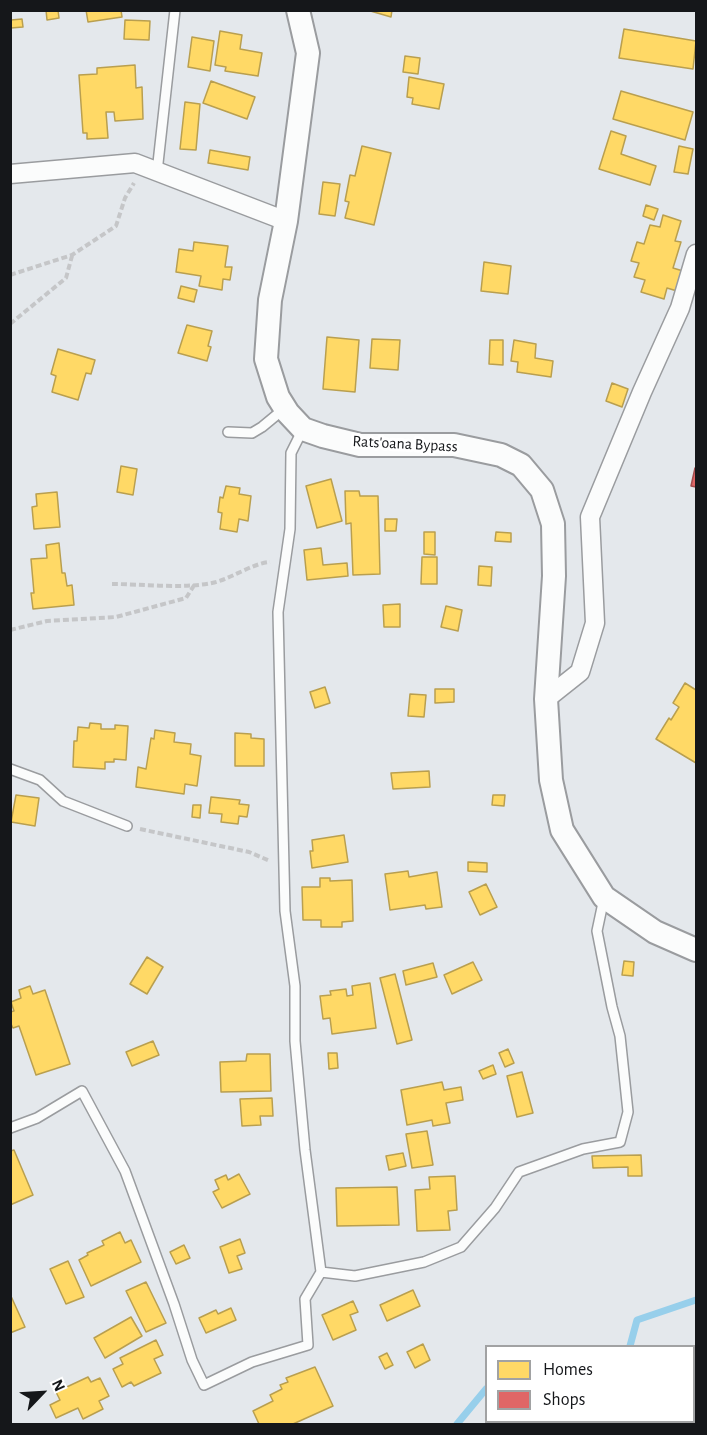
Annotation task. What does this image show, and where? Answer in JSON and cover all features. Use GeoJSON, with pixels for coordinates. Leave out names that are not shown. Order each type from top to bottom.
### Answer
{"type":"FeatureCollection","features":[{"type":"Feature","properties":{"kind":"street"},"geometry":{"type":"LineString","coordinates":[[297,10],[308,53],[286,221],[270,300],[266,359],[278,397],[303,429]]}},
{"type":"Feature","properties":{"kind":"street"},"geometry":{"type":"LineString","coordinates":[[10,174],[135,163],[286,221]]}},
{"type":"Feature","properties":{"kind":"street"},"geometry":{"type":"LineString","coordinates":[[546,699],[580,672],[595,623],[590,517],[680,308],[696,260]]}},
{"type":"Feature","properties":{"kind":"street","name":"Rats'oana Bypass"},"geometry":{"type":"LineString","coordinates":[[303,429],[360,445],[454,445],[501,455],[521,465],[542,490],[553,524],[554,576],[546,699],[551,780],[562,830],[604,897],[655,932],[696,950]]}},
{"type":"Feature","properties":{"kind":"lane"},"geometry":{"type":"LineString","coordinates":[[150,169],[175,10]]}},
{"type":"Feature","properties":{"kind":"lane"},"geometry":{"type":"LineString","coordinates":[[228,432],[252,433],[285,408]]}},
{"type":"Feature","properties":{"kind":"lane"},"geometry":{"type":"LineString","coordinates":[[10,1128],[37,1118],[82,1092],[125,1171],[192,1360],[204,1385],[252,1362],[308,1345],[306,1299],[321,1272],[304,1150],[295,1041],[295,986],[285,911],[278,612],[290,530],[291,453],[303,429]]}},
{"type":"Feature","properties":{"kind":"lane"},"geometry":{"type":"LineString","coordinates":[[10,769],[40,780],[63,801],[127,826]]}},
{"type":"Feature","properties":{"kind":"lane"},"geometry":{"type":"LineString","coordinates":[[321,1272],[356,1276],[424,1262],[461,1247],[495,1208],[519,1172],[583,1149],[620,1142],[628,1112],[621,1036],[612,1008],[597,931],[604,897]]}},
{"type":"Feature","properties":{"kind":"path"},"geometry":{"type":"LineString","coordinates":[[10,274],[72,255],[116,226],[125,198],[150,169]]}},
{"type":"Feature","properties":{"kind":"path"},"geometry":{"type":"LineString","coordinates":[[10,324],[66,278],[72,255]]}},
{"type":"Feature","properties":{"kind":"path"},"geometry":{"type":"LineString","coordinates":[[112,584],[211,583],[263,563],[285,561]]}},
{"type":"Feature","properties":{"kind":"path"},"geometry":{"type":"LineString","coordinates":[[11,629],[47,621],[116,617],[186,598],[195,584]]}},
{"type":"Feature","properties":{"kind":"path"},"geometry":{"type":"LineString","coordinates":[[127,826],[249,852],[284,867]]}},
{"type":"Feature","properties":{"kind":"building: Homes"},"geometry":{"type":"Polygon","coordinates":[[[46,10],[58,10],[59,18],[47,20],[46,10]]]}},
{"type":"Feature","properties":{"kind":"building: Homes"},"geometry":{"type":"Polygon","coordinates":[[[86,10],[121,10],[122,17],[88,22],[86,10]]]}},
{"type":"Feature","properties":{"kind":"building: Homes"},"geometry":{"type":"Polygon","coordinates":[[[367,10],[392,10],[391,17],[367,10]]]}},
{"type":"Feature","properties":{"kind":"building: Homes"},"geometry":{"type":"Polygon","coordinates":[[[22,19],[23,27],[11,28],[11,20],[22,19]]]}},
{"type":"Feature","properties":{"kind":"building: Homes"},"geometry":{"type":"Polygon","coordinates":[[[125,20],[150,21],[149,40],[124,39],[125,20]]]}},
{"type":"Feature","properties":{"kind":"building: Homes"},"geometry":{"type":"Polygon","coordinates":[[[624,29],[696,41],[693,69],[619,58],[624,29]]]}},
{"type":"Feature","properties":{"kind":"building: Homes"},"geometry":{"type":"Polygon","coordinates":[[[220,31],[242,35],[240,49],[262,53],[258,76],[225,71],[226,67],[215,65],[220,31]]]}},
{"type":"Feature","properties":{"kind":"building: Homes"},"geometry":{"type":"Polygon","coordinates":[[[192,37],[214,41],[210,71],[188,67],[192,37]]]}},
{"type":"Feature","properties":{"kind":"building: Homes"},"geometry":{"type":"Polygon","coordinates":[[[405,56],[420,58],[418,74],[403,72],[405,56]]]}},
{"type":"Feature","properties":{"kind":"building: Homes"},"geometry":{"type":"Polygon","coordinates":[[[135,65],[136,88],[142,87],[143,119],[115,121],[114,112],[106,112],[108,138],[87,139],[87,133],[83,133],[79,75],[97,74],[97,68],[135,65]]]}},
{"type":"Feature","properties":{"kind":"building: Homes"},"geometry":{"type":"Polygon","coordinates":[[[409,77],[444,84],[439,109],[412,104],[413,98],[407,97],[409,77]]]}},
{"type":"Feature","properties":{"kind":"building: Homes"},"geometry":{"type":"Polygon","coordinates":[[[211,81],[255,97],[247,119],[203,103],[211,81]]]}},
{"type":"Feature","properties":{"kind":"building: Homes"},"geometry":{"type":"Polygon","coordinates":[[[621,91],[693,112],[685,140],[613,119],[621,91]]]}},
{"type":"Feature","properties":{"kind":"building: Homes"},"geometry":{"type":"Polygon","coordinates":[[[185,102],[200,104],[196,150],[180,149],[185,102]]]}},
{"type":"Feature","properties":{"kind":"building: Homes"},"geometry":{"type":"Polygon","coordinates":[[[611,131],[626,136],[621,154],[656,166],[650,185],[599,169],[611,131]]]}},
{"type":"Feature","properties":{"kind":"building: Homes"},"geometry":{"type":"Polygon","coordinates":[[[362,146],[391,153],[374,225],[345,218],[349,202],[345,201],[350,175],[355,176],[362,146]]]}},
{"type":"Feature","properties":{"kind":"building: Homes"},"geometry":{"type":"Polygon","coordinates":[[[679,146],[693,149],[688,174],[674,172],[679,146]]]}},
{"type":"Feature","properties":{"kind":"building: Homes"},"geometry":{"type":"Polygon","coordinates":[[[210,150],[250,157],[248,170],[208,163],[210,150]]]}},
{"type":"Feature","properties":{"kind":"building: Homes"},"geometry":{"type":"Polygon","coordinates":[[[323,182],[340,184],[335,216],[319,214],[323,182]]]}},
{"type":"Feature","properties":{"kind":"building: Homes"},"geometry":{"type":"Polygon","coordinates":[[[646,205],[658,209],[654,220],[643,216],[646,205]]]}},
{"type":"Feature","properties":{"kind":"building: Homes"},"geometry":{"type":"Polygon","coordinates":[[[663,215],[681,221],[675,241],[681,242],[673,268],[683,271],[677,291],[667,288],[664,299],[641,292],[645,280],[634,277],[639,263],[631,261],[637,242],[644,244],[650,225],[660,227],[663,215]]]}},
{"type":"Feature","properties":{"kind":"building: Homes"},"geometry":{"type":"Polygon","coordinates":[[[194,242],[228,246],[225,267],[232,267],[230,280],[223,279],[222,290],[199,286],[201,276],[176,272],[179,249],[193,251],[194,242]]]}},
{"type":"Feature","properties":{"kind":"building: Homes"},"geometry":{"type":"Polygon","coordinates":[[[484,262],[511,266],[508,294],[481,291],[484,262]]]}},
{"type":"Feature","properties":{"kind":"building: Homes"},"geometry":{"type":"Polygon","coordinates":[[[181,286],[197,290],[194,302],[178,298],[181,286]]]}},
{"type":"Feature","properties":{"kind":"building: Homes"},"geometry":{"type":"Polygon","coordinates":[[[187,325],[212,331],[207,361],[178,353],[187,325]]]}},
{"type":"Feature","properties":{"kind":"building: Homes"},"geometry":{"type":"Polygon","coordinates":[[[327,337],[359,340],[355,392],[323,389],[327,337]]]}},
{"type":"Feature","properties":{"kind":"building: Homes"},"geometry":{"type":"Polygon","coordinates":[[[372,339],[400,340],[398,370],[370,368],[372,339]]]}},
{"type":"Feature","properties":{"kind":"building: Homes"},"geometry":{"type":"Polygon","coordinates":[[[490,340],[503,340],[503,365],[489,364],[490,340]]]}},
{"type":"Feature","properties":{"kind":"building: Homes"},"geometry":{"type":"Polygon","coordinates":[[[514,340],[536,344],[535,358],[553,361],[551,377],[517,372],[518,362],[511,361],[514,340]]]}},
{"type":"Feature","properties":{"kind":"building: Homes"},"geometry":{"type":"Polygon","coordinates":[[[58,349],[95,360],[91,374],[86,373],[78,400],[52,392],[56,376],[51,374],[58,349]]]}},
{"type":"Feature","properties":{"kind":"building: Homes"},"geometry":{"type":"Polygon","coordinates":[[[612,383],[628,389],[622,407],[606,401],[612,383]]]}},
{"type":"Feature","properties":{"kind":"building: Homes"},"geometry":{"type":"Polygon","coordinates":[[[121,466],[137,469],[133,495],[117,492],[121,466]]]}},
{"type":"Feature","properties":{"kind":"building: Homes"},"geometry":{"type":"Polygon","coordinates":[[[331,479],[342,521],[317,528],[306,486],[331,479]]]}},
{"type":"Feature","properties":{"kind":"building: Homes"},"geometry":{"type":"Polygon","coordinates":[[[226,486],[240,488],[239,494],[251,496],[248,521],[239,519],[237,532],[220,529],[222,513],[218,512],[220,497],[223,498],[226,486]]]}},
{"type":"Feature","properties":{"kind":"building: Homes"},"geometry":{"type":"Polygon","coordinates":[[[345,491],[359,491],[360,496],[378,496],[380,574],[353,575],[351,523],[346,524],[345,491]]]}},
{"type":"Feature","properties":{"kind":"building: Homes"},"geometry":{"type":"Polygon","coordinates":[[[57,492],[60,527],[34,529],[32,507],[37,506],[36,494],[57,492]]]}},
{"type":"Feature","properties":{"kind":"building: Homes"},"geometry":{"type":"Polygon","coordinates":[[[385,519],[397,519],[396,531],[385,531],[385,519]]]}},
{"type":"Feature","properties":{"kind":"building: Homes"},"geometry":{"type":"Polygon","coordinates":[[[424,532],[435,532],[435,555],[424,554],[424,532]]]}},
{"type":"Feature","properties":{"kind":"building: Homes"},"geometry":{"type":"Polygon","coordinates":[[[496,532],[511,533],[511,542],[495,541],[496,532]]]}},
{"type":"Feature","properties":{"kind":"building: Homes"},"geometry":{"type":"Polygon","coordinates":[[[59,543],[62,573],[65,573],[67,586],[72,585],[74,605],[33,609],[31,559],[47,558],[46,545],[59,543]]]}},
{"type":"Feature","properties":{"kind":"building: Homes"},"geometry":{"type":"Polygon","coordinates":[[[321,548],[323,565],[347,563],[348,576],[307,580],[304,550],[321,548]]]}},
{"type":"Feature","properties":{"kind":"building: Homes"},"geometry":{"type":"Polygon","coordinates":[[[422,557],[437,557],[437,584],[421,584],[422,557]]]}},
{"type":"Feature","properties":{"kind":"building: Homes"},"geometry":{"type":"Polygon","coordinates":[[[479,566],[492,567],[491,586],[478,585],[479,566]]]}},
{"type":"Feature","properties":{"kind":"building: Homes"},"geometry":{"type":"Polygon","coordinates":[[[400,604],[400,627],[384,627],[383,605],[400,604]]]}},
{"type":"Feature","properties":{"kind":"building: Homes"},"geometry":{"type":"Polygon","coordinates":[[[446,606],[462,610],[458,631],[441,627],[446,606]]]}},
{"type":"Feature","properties":{"kind":"building: Homes"},"geometry":{"type":"Polygon","coordinates":[[[685,683],[696,690],[696,763],[656,739],[679,707],[673,703],[685,683]]]}},
{"type":"Feature","properties":{"kind":"building: Homes"},"geometry":{"type":"Polygon","coordinates":[[[325,687],[330,703],[315,708],[310,692],[325,687]]]}},
{"type":"Feature","properties":{"kind":"building: Homes"},"geometry":{"type":"Polygon","coordinates":[[[435,689],[454,689],[454,702],[435,703],[435,689]]]}},
{"type":"Feature","properties":{"kind":"building: Homes"},"geometry":{"type":"Polygon","coordinates":[[[410,694],[426,695],[424,717],[408,716],[410,694]]]}},
{"type":"Feature","properties":{"kind":"building: Homes"},"geometry":{"type":"Polygon","coordinates":[[[90,723],[101,724],[101,729],[115,729],[115,725],[128,726],[126,760],[114,759],[114,762],[105,762],[105,769],[73,767],[74,741],[77,741],[78,727],[89,728],[90,723]]]}},
{"type":"Feature","properties":{"kind":"building: Homes"},"geometry":{"type":"Polygon","coordinates":[[[155,730],[175,733],[174,742],[191,744],[190,754],[201,756],[197,786],[185,784],[184,794],[136,787],[138,767],[146,769],[151,738],[154,739],[155,730]]]}},
{"type":"Feature","properties":{"kind":"building: Homes"},"geometry":{"type":"Polygon","coordinates":[[[235,733],[251,734],[251,738],[264,739],[264,766],[235,766],[235,733]]]}},
{"type":"Feature","properties":{"kind":"building: Homes"},"geometry":{"type":"Polygon","coordinates":[[[429,771],[430,787],[393,789],[391,773],[429,771]]]}},
{"type":"Feature","properties":{"kind":"building: Homes"},"geometry":{"type":"Polygon","coordinates":[[[16,795],[39,798],[35,826],[11,822],[16,795]]]}},
{"type":"Feature","properties":{"kind":"building: Homes"},"geometry":{"type":"Polygon","coordinates":[[[493,795],[505,795],[504,806],[492,805],[493,795]]]}},
{"type":"Feature","properties":{"kind":"building: Homes"},"geometry":{"type":"Polygon","coordinates":[[[211,797],[240,800],[239,804],[249,805],[247,817],[239,816],[238,824],[221,822],[222,814],[209,813],[211,797]]]}},
{"type":"Feature","properties":{"kind":"building: Homes"},"geometry":{"type":"Polygon","coordinates":[[[193,805],[201,805],[200,818],[192,817],[193,805]]]}},
{"type":"Feature","properties":{"kind":"building: Homes"},"geometry":{"type":"Polygon","coordinates":[[[344,835],[348,862],[312,868],[310,851],[313,851],[312,840],[344,835]]]}},
{"type":"Feature","properties":{"kind":"building: Homes"},"geometry":{"type":"Polygon","coordinates":[[[468,862],[487,863],[487,872],[468,871],[468,862]]]}},
{"type":"Feature","properties":{"kind":"building: Homes"},"geometry":{"type":"Polygon","coordinates":[[[408,871],[409,877],[437,872],[442,907],[426,909],[425,905],[390,910],[385,874],[408,871]]]}},
{"type":"Feature","properties":{"kind":"building: Homes"},"geometry":{"type":"Polygon","coordinates":[[[320,878],[330,878],[330,881],[352,880],[353,921],[342,922],[342,927],[321,927],[321,920],[303,920],[302,887],[320,887],[320,878]]]}},
{"type":"Feature","properties":{"kind":"building: Homes"},"geometry":{"type":"Polygon","coordinates":[[[486,884],[497,907],[480,915],[469,892],[486,884]]]}},
{"type":"Feature","properties":{"kind":"building: Homes"},"geometry":{"type":"Polygon","coordinates":[[[147,957],[163,967],[147,994],[130,984],[147,957]]]}},
{"type":"Feature","properties":{"kind":"building: Homes"},"geometry":{"type":"Polygon","coordinates":[[[624,961],[634,962],[633,976],[622,975],[624,961]]]}},
{"type":"Feature","properties":{"kind":"building: Homes"},"geometry":{"type":"Polygon","coordinates":[[[473,962],[482,980],[452,994],[444,975],[473,962]]]}},
{"type":"Feature","properties":{"kind":"building: Homes"},"geometry":{"type":"Polygon","coordinates":[[[433,963],[437,977],[406,985],[403,971],[433,963]]]}},
{"type":"Feature","properties":{"kind":"building: Homes"},"geometry":{"type":"Polygon","coordinates":[[[395,974],[412,1040],[397,1044],[380,978],[395,974]]]}},
{"type":"Feature","properties":{"kind":"building: Homes"},"geometry":{"type":"Polygon","coordinates":[[[370,983],[376,1028],[332,1034],[330,1018],[323,1019],[320,996],[331,995],[330,991],[346,989],[347,996],[353,995],[352,986],[370,983]]]}},
{"type":"Feature","properties":{"kind":"building: Homes"},"geometry":{"type":"Polygon","coordinates":[[[30,986],[33,994],[45,990],[70,1064],[36,1075],[19,1026],[13,1028],[10,1022],[10,1012],[14,1011],[11,1002],[21,998],[19,990],[30,986]]]}},
{"type":"Feature","properties":{"kind":"building: Homes"},"geometry":{"type":"Polygon","coordinates":[[[153,1041],[159,1055],[132,1066],[126,1052],[153,1041]]]}},
{"type":"Feature","properties":{"kind":"building: Homes"},"geometry":{"type":"Polygon","coordinates":[[[508,1049],[514,1063],[505,1067],[499,1053],[508,1049]]]}},
{"type":"Feature","properties":{"kind":"building: Homes"},"geometry":{"type":"Polygon","coordinates":[[[328,1053],[337,1053],[338,1068],[329,1069],[328,1053]]]}},
{"type":"Feature","properties":{"kind":"building: Homes"},"geometry":{"type":"Polygon","coordinates":[[[247,1054],[270,1054],[271,1091],[221,1092],[220,1062],[246,1061],[247,1054]]]}},
{"type":"Feature","properties":{"kind":"building: Homes"},"geometry":{"type":"Polygon","coordinates":[[[493,1065],[496,1074],[483,1079],[479,1071],[493,1065]]]}},
{"type":"Feature","properties":{"kind":"building: Homes"},"geometry":{"type":"Polygon","coordinates":[[[522,1072],[533,1113],[517,1117],[507,1076],[522,1072]]]}},
{"type":"Feature","properties":{"kind":"building: Homes"},"geometry":{"type":"Polygon","coordinates":[[[442,1082],[444,1090],[461,1087],[463,1100],[446,1103],[450,1123],[433,1126],[432,1120],[407,1125],[401,1090],[442,1082]]]}},
{"type":"Feature","properties":{"kind":"building: Homes"},"geometry":{"type":"Polygon","coordinates":[[[272,1098],[273,1116],[260,1116],[261,1125],[242,1126],[240,1099],[272,1098]]]}},
{"type":"Feature","properties":{"kind":"building: Homes"},"geometry":{"type":"Polygon","coordinates":[[[427,1131],[433,1165],[412,1168],[406,1134],[427,1131]]]}},
{"type":"Feature","properties":{"kind":"building: Homes"},"geometry":{"type":"Polygon","coordinates":[[[14,1150],[33,1195],[10,1205],[10,1151],[14,1150]]]}},
{"type":"Feature","properties":{"kind":"building: Homes"},"geometry":{"type":"Polygon","coordinates":[[[403,1153],[406,1166],[389,1170],[386,1156],[403,1153]]]}},
{"type":"Feature","properties":{"kind":"building: Homes"},"geometry":{"type":"Polygon","coordinates":[[[641,1155],[642,1176],[628,1176],[628,1167],[593,1168],[592,1156],[641,1155]]]}},
{"type":"Feature","properties":{"kind":"building: Homes"},"geometry":{"type":"Polygon","coordinates":[[[239,1174],[250,1194],[222,1208],[213,1192],[219,1189],[215,1180],[226,1175],[228,1180],[239,1174]]]}},
{"type":"Feature","properties":{"kind":"building: Homes"},"geometry":{"type":"Polygon","coordinates":[[[455,1176],[457,1210],[448,1211],[450,1230],[417,1231],[415,1190],[430,1189],[429,1177],[455,1176]]]}},
{"type":"Feature","properties":{"kind":"building: Homes"},"geometry":{"type":"Polygon","coordinates":[[[397,1187],[399,1225],[337,1226],[336,1188],[397,1187]]]}},
{"type":"Feature","properties":{"kind":"building: Homes"},"geometry":{"type":"Polygon","coordinates":[[[120,1232],[125,1243],[131,1240],[141,1262],[91,1286],[79,1260],[88,1255],[87,1253],[104,1245],[102,1241],[120,1232]]]}},
{"type":"Feature","properties":{"kind":"building: Homes"},"geometry":{"type":"Polygon","coordinates":[[[240,1239],[245,1253],[237,1256],[242,1269],[229,1273],[220,1247],[240,1239]]]}},
{"type":"Feature","properties":{"kind":"building: Homes"},"geometry":{"type":"Polygon","coordinates":[[[184,1245],[190,1258],[176,1264],[170,1252],[184,1245]]]}},
{"type":"Feature","properties":{"kind":"building: Homes"},"geometry":{"type":"Polygon","coordinates":[[[68,1261],[84,1297],[66,1304],[50,1269],[68,1261]]]}},
{"type":"Feature","properties":{"kind":"building: Homes"},"geometry":{"type":"Polygon","coordinates":[[[146,1282],[166,1323],[146,1332],[126,1291],[146,1282]]]}},
{"type":"Feature","properties":{"kind":"building: Homes"},"geometry":{"type":"Polygon","coordinates":[[[413,1290],[420,1306],[387,1321],[380,1305],[413,1290]]]}},
{"type":"Feature","properties":{"kind":"building: Homes"},"geometry":{"type":"Polygon","coordinates":[[[10,1294],[25,1327],[10,1333],[10,1294]]]}},
{"type":"Feature","properties":{"kind":"building: Homes"},"geometry":{"type":"Polygon","coordinates":[[[353,1301],[358,1312],[350,1315],[356,1330],[333,1340],[322,1315],[353,1301]]]}},
{"type":"Feature","properties":{"kind":"building: Homes"},"geometry":{"type":"Polygon","coordinates":[[[231,1308],[236,1320],[206,1333],[199,1318],[216,1310],[218,1314],[231,1308]]]}},
{"type":"Feature","properties":{"kind":"building: Homes"},"geometry":{"type":"Polygon","coordinates":[[[131,1317],[142,1336],[105,1358],[94,1338],[131,1317]]]}},
{"type":"Feature","properties":{"kind":"building: Homes"},"geometry":{"type":"Polygon","coordinates":[[[156,1340],[163,1355],[154,1359],[161,1373],[134,1386],[131,1382],[122,1387],[113,1369],[123,1364],[120,1358],[156,1340]]]}},
{"type":"Feature","properties":{"kind":"building: Homes"},"geometry":{"type":"Polygon","coordinates":[[[423,1344],[430,1360],[415,1368],[407,1352],[423,1344]]]}},
{"type":"Feature","properties":{"kind":"building: Homes"},"geometry":{"type":"Polygon","coordinates":[[[387,1353],[393,1365],[385,1369],[379,1357],[387,1353]]]}},
{"type":"Feature","properties":{"kind":"building: Homes"},"geometry":{"type":"Polygon","coordinates":[[[315,1367],[333,1406],[293,1424],[259,1424],[253,1411],[273,1401],[270,1395],[282,1389],[280,1385],[288,1382],[286,1378],[315,1367]]]}},
{"type":"Feature","properties":{"kind":"building: Homes"},"geometry":{"type":"Polygon","coordinates":[[[88,1377],[91,1382],[100,1378],[109,1396],[99,1401],[103,1409],[83,1419],[78,1408],[56,1418],[50,1405],[60,1400],[56,1392],[88,1377]]]}},
{"type":"Feature","properties":{"kind":"building: Shops"},"geometry":{"type":"Polygon","coordinates":[[[696,469],[696,487],[691,486],[696,469]]]}},
{"type":"Feature","properties":{"kind":"waterway"},"geometry":{"type":"LineString","coordinates":[[630,1345],[637,1320],[696,1300]]}},
{"type":"Feature","properties":{"kind":"waterway"},"geometry":{"type":"LineString","coordinates":[[457,1424],[485,1390]]}}]}
